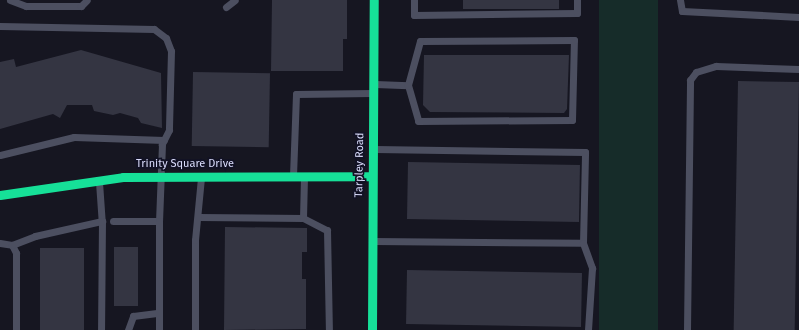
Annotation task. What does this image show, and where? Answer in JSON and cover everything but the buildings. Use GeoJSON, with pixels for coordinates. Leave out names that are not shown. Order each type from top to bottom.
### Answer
{"type":"FeatureCollection","features":[{"type":"Feature","properties":{"kind":"street","name":"Tarpley Road"},"geometry":{"type":"LineString","coordinates":[[372,330],[371,241],[374,0]]}},
{"type":"Feature","properties":{"kind":"street","name":"Trinity Square Drive"},"geometry":{"type":"LineString","coordinates":[[0,195],[27,193],[99,181],[160,176],[372,176]]}},
{"type":"Feature","properties":{"kind":"lane"},"geometry":{"type":"LineString","coordinates":[[10,0],[26,6],[81,6],[87,0]]}},
{"type":"Feature","properties":{"kind":"lane"},"geometry":{"type":"LineString","coordinates":[[226,7],[235,0]]}},
{"type":"Feature","properties":{"kind":"lane"},"geometry":{"type":"LineString","coordinates":[[414,0],[414,15],[577,13],[577,0]]}},
{"type":"Feature","properties":{"kind":"lane"},"geometry":{"type":"LineString","coordinates":[[680,0],[682,11],[799,17]]}},
{"type":"Feature","properties":{"kind":"lane"},"geometry":{"type":"LineString","coordinates":[[0,26],[154,29],[166,38],[171,51],[169,130],[164,140],[160,176],[159,330]]}},
{"type":"Feature","properties":{"kind":"lane"},"geometry":{"type":"LineString","coordinates":[[574,40],[572,120],[418,121],[408,85],[420,41],[574,40]]}},
{"type":"Feature","properties":{"kind":"lane"},"geometry":{"type":"LineString","coordinates":[[687,330],[690,80],[696,72],[716,66],[799,69]]}},
{"type":"Feature","properties":{"kind":"lane"},"geometry":{"type":"LineString","coordinates":[[293,176],[296,94],[408,85]]}},
{"type":"Feature","properties":{"kind":"lane"},"geometry":{"type":"LineString","coordinates":[[0,155],[74,137],[164,140]]}},
{"type":"Feature","properties":{"kind":"lane"},"geometry":{"type":"LineString","coordinates":[[372,149],[585,152],[583,243],[592,268],[588,330]]}},
{"type":"Feature","properties":{"kind":"lane"},"geometry":{"type":"LineString","coordinates":[[195,330],[195,240],[201,176]]}},
{"type":"Feature","properties":{"kind":"lane"},"geometry":{"type":"LineString","coordinates":[[303,218],[304,176]]}},
{"type":"Feature","properties":{"kind":"lane"},"geometry":{"type":"LineString","coordinates":[[99,181],[102,221],[100,330]]}},
{"type":"Feature","properties":{"kind":"lane"},"geometry":{"type":"LineString","coordinates":[[198,217],[303,218],[322,226],[329,236],[328,330]]}},
{"type":"Feature","properties":{"kind":"lane"},"geometry":{"type":"LineString","coordinates":[[0,242],[12,245],[35,236],[102,221]]}},
{"type":"Feature","properties":{"kind":"lane"},"geometry":{"type":"LineString","coordinates":[[113,221],[159,221]]}},
{"type":"Feature","properties":{"kind":"lane"},"geometry":{"type":"LineString","coordinates":[[371,241],[583,243]]}},
{"type":"Feature","properties":{"kind":"lane"},"geometry":{"type":"LineString","coordinates":[[12,245],[16,253],[16,330]]}},
{"type":"Feature","properties":{"kind":"lane"},"geometry":{"type":"LineString","coordinates":[[128,330],[133,316],[159,313]]}},
{"type":"Feature","properties":{"kind":"green space"},"geometry":{"type":"Polygon","coordinates":[[[599,0],[658,0],[658,330],[599,330],[599,0]]]}},
{"type":"Feature","properties":{"kind":"traffic: fast"},"geometry":{"type":"LineString","coordinates":[[372,330],[374,0]]}},
{"type":"Feature","properties":{"kind":"traffic: fast"},"geometry":{"type":"LineString","coordinates":[[0,195],[123,177],[372,176]]}}]}
